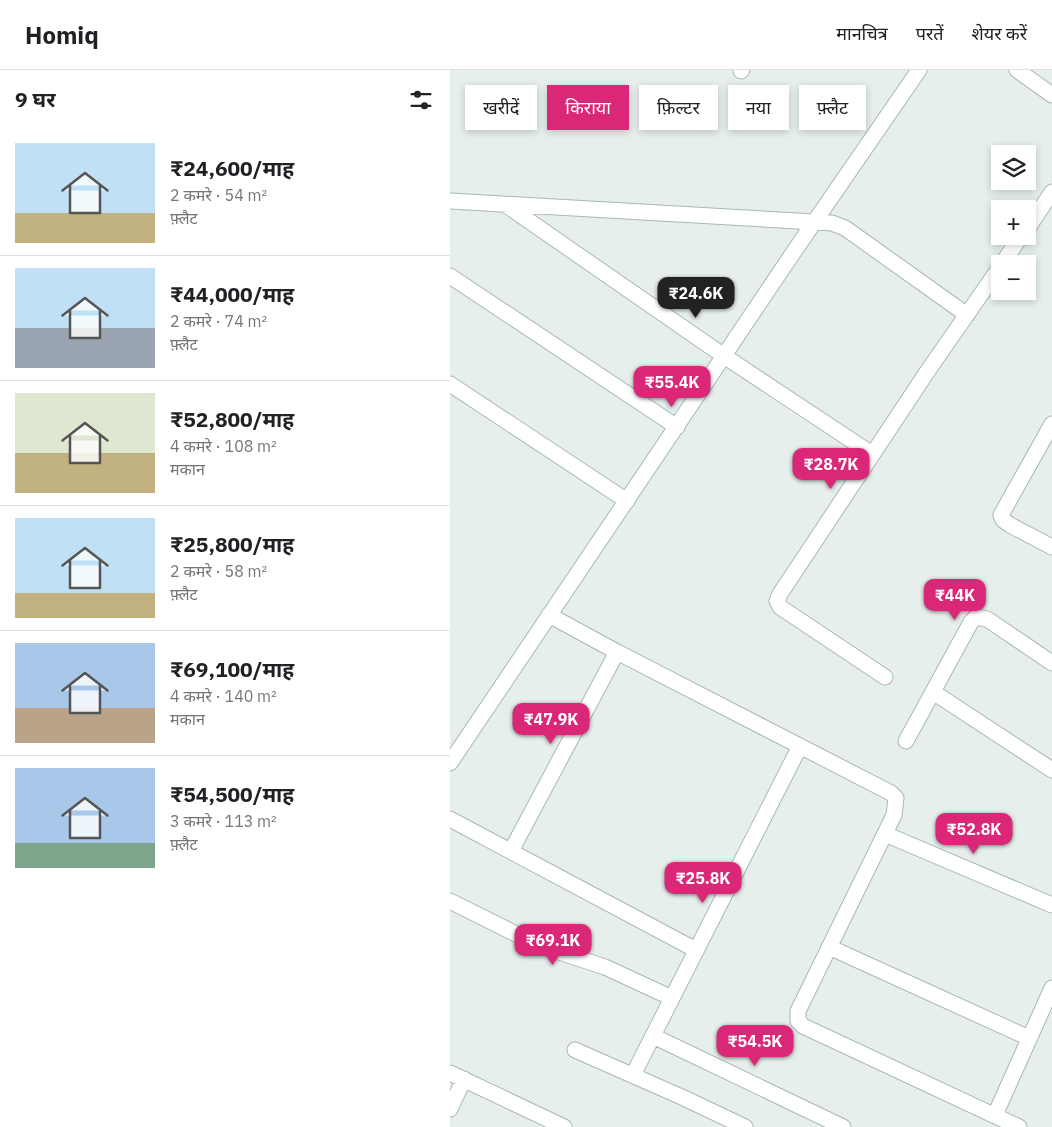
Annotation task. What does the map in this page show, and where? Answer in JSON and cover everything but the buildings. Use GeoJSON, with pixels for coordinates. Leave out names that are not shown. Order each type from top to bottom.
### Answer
{"type":"FeatureCollection","features":[{"type":"Feature","properties":{"kind":"street"},"geometry":{"type":"LineString","coordinates":[[450,763],[814,222],[919,70]]}},
{"type":"Feature","properties":{"kind":"street"},"geometry":{"type":"LineString","coordinates":[[1017,70],[1052,94]]}},
{"type":"Feature","properties":{"kind":"street"},"geometry":{"type":"LineString","coordinates":[[1036,216],[1052,192]]}},
{"type":"Feature","properties":{"kind":"street"},"geometry":{"type":"LineString","coordinates":[[450,201],[832,223],[844,228],[967,315]]}},
{"type":"Feature","properties":{"kind":"street"},"geometry":{"type":"LineString","coordinates":[[506,204],[724,356],[872,454]]}},
{"type":"Feature","properties":{"kind":"street"},"geometry":{"type":"LineString","coordinates":[[450,276],[677,427]]}},
{"type":"Feature","properties":{"kind":"street"},"geometry":{"type":"LineString","coordinates":[[885,677],[780,607],[778,601],[780,594],[872,454],[991,280]]}},
{"type":"Feature","properties":{"kind":"street"},"geometry":{"type":"LineString","coordinates":[[450,384],[626,502]]}},
{"type":"Feature","properties":{"kind":"street"},"geometry":{"type":"LineString","coordinates":[[1052,424],[1001,515],[1003,520],[1010,525],[1052,546]]}},
{"type":"Feature","properties":{"kind":"street"},"geometry":{"type":"LineString","coordinates":[[549,615],[891,793],[896,798],[894,815],[798,1011],[798,1021],[803,1026],[1019,1127]]}},
{"type":"Feature","properties":{"kind":"street"},"geometry":{"type":"LineString","coordinates":[[906,741],[971,622],[976,617],[987,619],[1052,663]]}},
{"type":"Feature","properties":{"kind":"street"},"geometry":{"type":"LineString","coordinates":[[511,852],[618,652]]}},
{"type":"Feature","properties":{"kind":"street"},"geometry":{"type":"LineString","coordinates":[[933,692],[1052,770]]}},
{"type":"Feature","properties":{"kind":"street"},"geometry":{"type":"LineString","coordinates":[[633,1076],[800,746]]}},
{"type":"Feature","properties":{"kind":"street"},"geometry":{"type":"LineString","coordinates":[[450,819],[696,950]]}},
{"type":"Feature","properties":{"kind":"street"},"geometry":{"type":"LineString","coordinates":[[885,834],[1052,905]]}},
{"type":"Feature","properties":{"kind":"street"},"geometry":{"type":"LineString","coordinates":[[450,901],[538,944],[605,967],[672,998]]}},
{"type":"Feature","properties":{"kind":"street"},"geometry":{"type":"LineString","coordinates":[[830,947],[1030,1038]]}},
{"type":"Feature","properties":{"kind":"street"},"geometry":{"type":"LineString","coordinates":[[995,1115],[1052,988]]}},
{"type":"Feature","properties":{"kind":"street"},"geometry":{"type":"LineString","coordinates":[[653,1036],[843,1127]]}},
{"type":"Feature","properties":{"kind":"street"},"geometry":{"type":"LineString","coordinates":[[575,1050],[745,1127]]}},
{"type":"Feature","properties":{"kind":"street"},"geometry":{"type":"LineString","coordinates":[[450,1110],[457,1076],[564,1127]]}}]}
